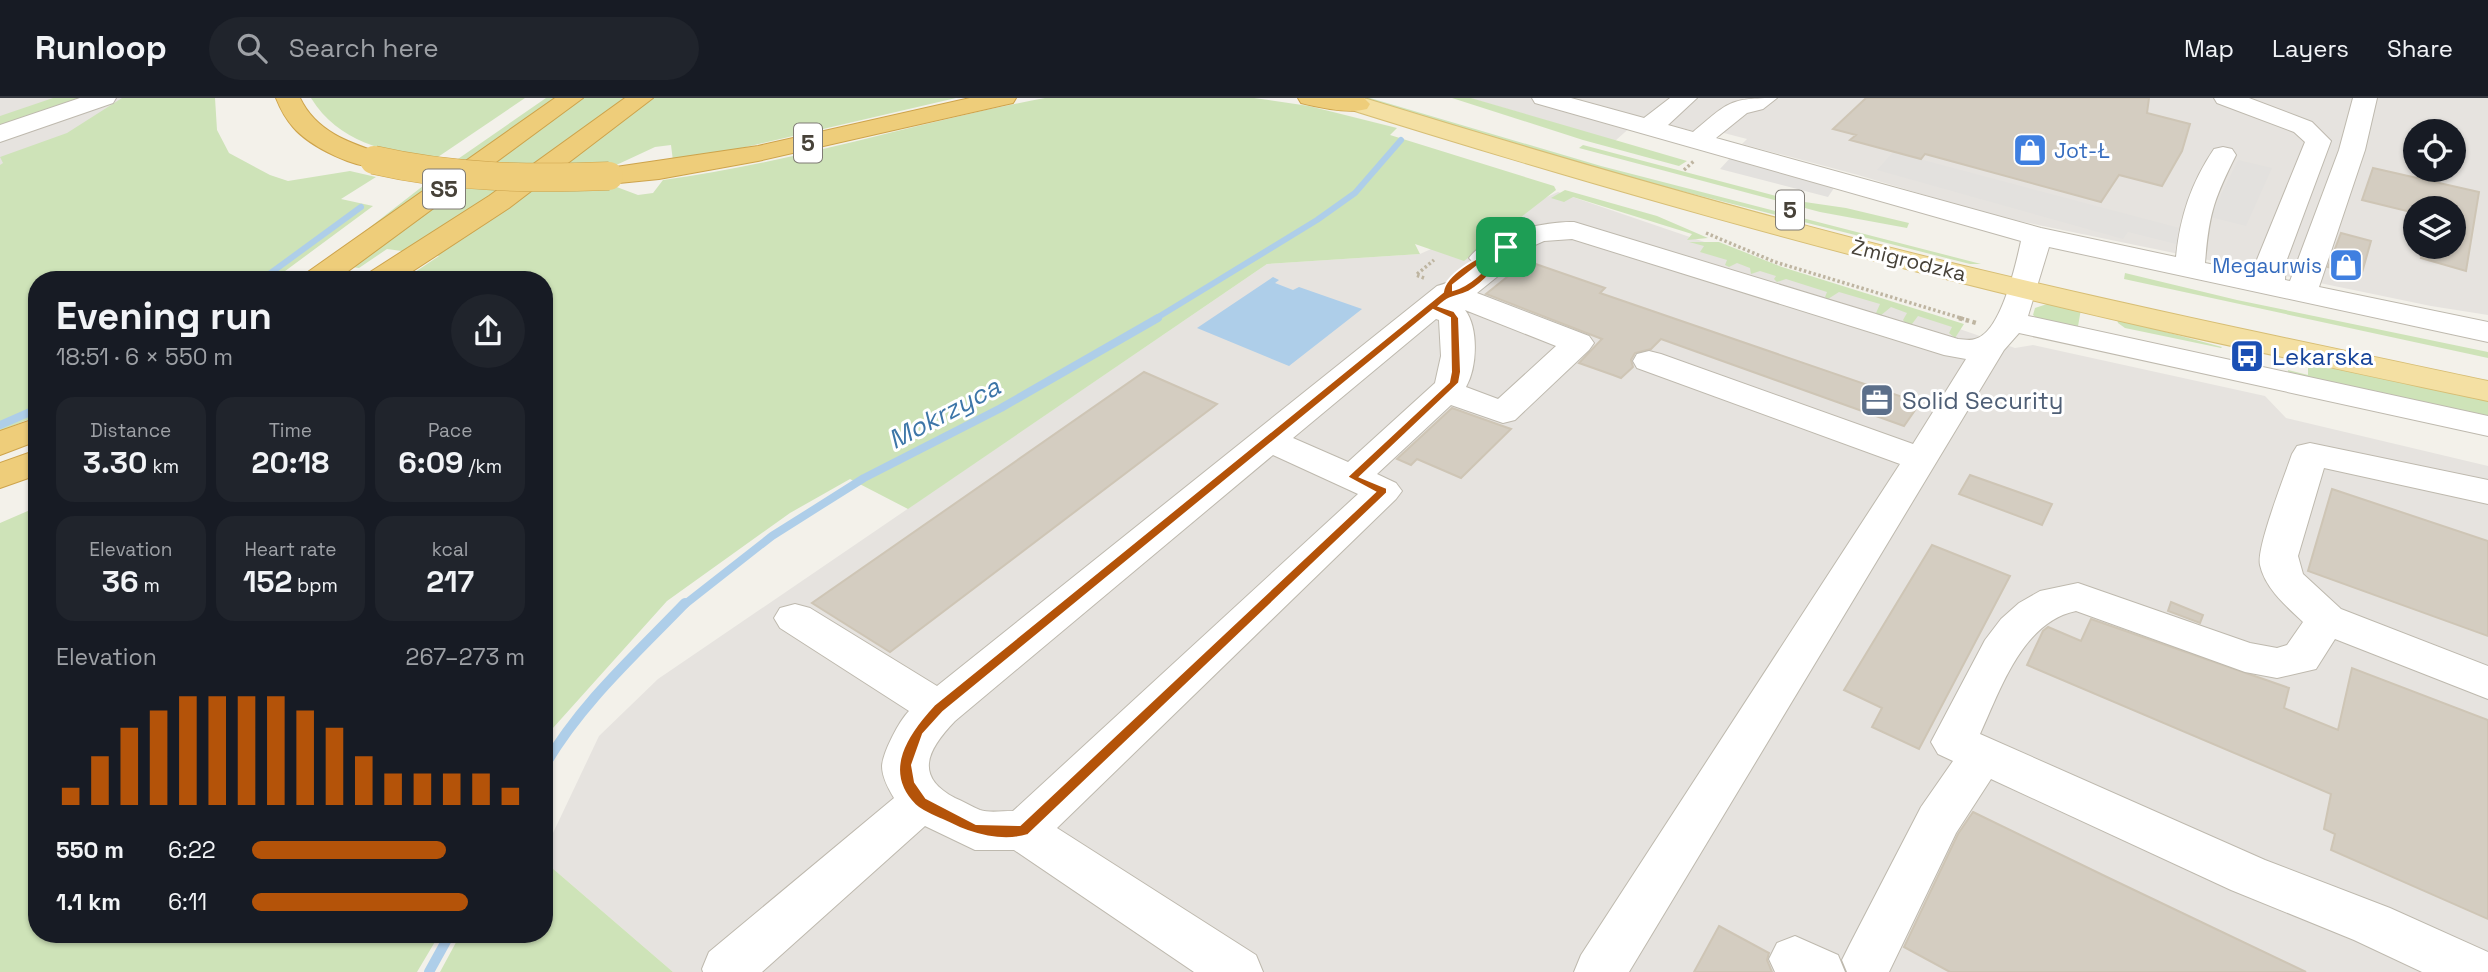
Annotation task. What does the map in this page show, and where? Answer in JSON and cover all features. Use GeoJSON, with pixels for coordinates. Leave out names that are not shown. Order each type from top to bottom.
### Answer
{"type":"FeatureCollection","features":[{"type":"Feature","properties":{"kind":"highway","name":"5"},"geometry":{"type":"LineString","coordinates":[[288,98],[301,122],[335,145],[374,160],[434,172],[493,178],[609,176],[738,158],[1004,98]]}},
{"type":"Feature","properties":{"kind":"highway"},"geometry":{"type":"LineString","coordinates":[[300,271],[425,176],[535,98]]}},
{"type":"Feature","properties":{"kind":"highway","name":"S5"},"geometry":{"type":"LineString","coordinates":[[329,271],[571,98]]}},
{"type":"Feature","properties":{"kind":"highway","name":"S5"},"geometry":{"type":"LineString","coordinates":[[371,271],[605,98]]}},
{"type":"Feature","properties":{"kind":"highway"},"geometry":{"type":"LineString","coordinates":[[392,271],[499,202],[640,98]]}},
{"type":"Feature","properties":{"kind":"highway","name":"5"},"geometry":{"type":"LineString","coordinates":[[1310,98],[1348,101]]}},
{"type":"Feature","properties":{"kind":"highway"},"geometry":{"type":"LineString","coordinates":[[0,444],[28,432]]}},
{"type":"Feature","properties":{"kind":"highway"},"geometry":{"type":"LineString","coordinates":[[0,477],[28,465]]}},
{"type":"Feature","properties":{"kind":"main road","name":"Żmigrodzka"},"geometry":{"type":"LineString","coordinates":[[1388,98],[2025,278],[2295,350],[2488,391]]}},
{"type":"Feature","properties":{"kind":"main road","name":"Żmigrodzka"},"geometry":{"type":"LineString","coordinates":[[1348,101],[1677,199],[1891,256],[2025,278],[2488,367]]}},
{"type":"Feature","properties":{"kind":"street"},"geometry":{"type":"LineString","coordinates":[[0,110],[40,98]]}},
{"type":"Feature","properties":{"kind":"street"},"geometry":{"type":"LineString","coordinates":[[1544,98],[2036,236],[2186,252],[2269,286],[2488,332]]}},
{"type":"Feature","properties":{"kind":"street"},"geometry":{"type":"LineString","coordinates":[[1648,128],[1685,98]]}},
{"type":"Feature","properties":{"kind":"street"},"geometry":{"type":"LineString","coordinates":[[1696,142],[1740,107],[1765,98]]}},
{"type":"Feature","properties":{"kind":"street"},"geometry":{"type":"LineString","coordinates":[[2226,98],[2303,127],[2318,141],[2272,262],[2269,286]]}},
{"type":"Feature","properties":{"kind":"street"},"geometry":{"type":"LineString","coordinates":[[2303,293],[2305,278],[2352,150],[2365,98]]}},
{"type":"Feature","properties":{"kind":"street"},"geometry":{"type":"LineString","coordinates":[[0,134],[93,103]]}},
{"type":"Feature","properties":{"kind":"street"},"geometry":{"type":"LineString","coordinates":[[0,151],[57,130],[93,103]]}},
{"type":"Feature","properties":{"kind":"street"},"geometry":{"type":"LineString","coordinates":[[2186,252],[2200,200],[2223,155]]}},
{"type":"Feature","properties":{"kind":"street"},"geometry":{"type":"LineString","coordinates":[[1237,972],[1023,831],[975,830],[921,802],[909,783],[905,765],[910,747],[918,730],[939,709],[1440,300],[1464,290],[1493,266],[1506,247],[1539,231],[1574,231],[1955,348],[1977,350],[2000,334],[2488,426]]}},
{"type":"Feature","properties":{"kind":"street"},"geometry":{"type":"LineString","coordinates":[[1600,972],[2000,334],[2025,278],[2036,236]]}},
{"type":"Feature","properties":{"kind":"street"},"geometry":{"type":"LineString","coordinates":[[1440,300],[1578,342],[1503,413],[1446,391]]}},
{"type":"Feature","properties":{"kind":"street"},"geometry":{"type":"LineString","coordinates":[[1353,477],[1454,383],[1455,318],[1440,300]]}},
{"type":"Feature","properties":{"kind":"street"},"geometry":{"type":"LineString","coordinates":[[1649,361],[1921,459]]}},
{"type":"Feature","properties":{"kind":"street"},"geometry":{"type":"LineString","coordinates":[[1023,831],[1383,491],[1269,440]]}},
{"type":"Feature","properties":{"kind":"street"},"geometry":{"type":"LineString","coordinates":[[2488,492],[2310,454],[2278,556],[2278,566],[2296,592],[2326,619],[2488,683]]}},
{"type":"Feature","properties":{"kind":"street"},"geometry":{"type":"LineString","coordinates":[[2326,619],[2301,658],[2277,663],[2245,657],[2078,597],[2064,597],[2037,609],[2002,646],[1954,742],[2248,875],[2372,924],[2476,972]]}},
{"type":"Feature","properties":{"kind":"street"},"geometry":{"type":"LineString","coordinates":[[795,618],[939,709]]}},
{"type":"Feature","properties":{"kind":"street"},"geometry":{"type":"LineString","coordinates":[[1868,960],[1938,821],[1982,755]]}},
{"type":"Feature","properties":{"kind":"street"},"geometry":{"type":"LineString","coordinates":[[732,972],[728,969],[921,802]]}},
{"type":"Feature","properties":{"kind":"path"},"geometry":{"type":"LineString","coordinates":[[1705,233],[1776,262],[1965,321]]}},
{"type":"Feature","properties":{"kind":"shaded area"},"geometry":{"type":"Polygon","coordinates":[[[0,98],[150,98],[0,197],[0,98]]]}},
{"type":"Feature","properties":{"kind":"shaded area"},"geometry":{"type":"Polygon","coordinates":[[[1470,98],[2488,98],[2488,315],[2431,306],[1995,216],[1742,144],[1747,139],[1720,132],[1697,132],[1642,117],[1615,141],[1470,98]]]}},
{"type":"Feature","properties":{"kind":"shaded area"},"geometry":{"type":"Polygon","coordinates":[[[1893,152],[2187,230],[2180,245],[2128,232],[2123,239],[1877,170],[1893,152]]]}},
{"type":"Feature","properties":{"kind":"shaded area"},"geometry":{"type":"Polygon","coordinates":[[[1731,157],[1836,185],[1828,197],[1720,169],[1731,157]]]}},
{"type":"Feature","properties":{"kind":"shaded area"},"geometry":{"type":"Polygon","coordinates":[[[2238,160],[2272,168],[2246,226],[2210,217],[2238,160]]]}},
{"type":"Feature","properties":{"kind":"shaded area"},"geometry":{"type":"Polygon","coordinates":[[[1558,192],[2015,348],[2033,345],[2265,396],[2286,418],[2488,466],[2488,972],[673,972],[553,869],[553,833],[599,736],[658,679],[1267,264],[1420,254],[1558,192]]]}},
{"type":"Feature","properties":{"kind":"green space"},"geometry":{"type":"Polygon","coordinates":[[[53,98],[93,98],[0,130],[0,116],[53,98]]]}},
{"type":"Feature","properties":{"kind":"green space"},"geometry":{"type":"Polygon","coordinates":[[[122,98],[215,98],[217,130],[229,153],[270,175],[288,181],[350,171],[376,177],[341,199],[373,206],[285,271],[28,271],[28,420],[0,431],[0,165],[3,163],[0,157],[67,133],[122,98]]]}},
{"type":"Feature","properties":{"kind":"green space"},"geometry":{"type":"Polygon","coordinates":[[[311,98],[525,98],[432,161],[380,148],[349,135],[322,113],[311,98]]]}},
{"type":"Feature","properties":{"kind":"green space"},"geometry":{"type":"Polygon","coordinates":[[[546,98],[630,98],[409,252],[387,249],[359,268],[324,263],[455,161],[546,98]]]}},
{"type":"Feature","properties":{"kind":"green space"},"geometry":{"type":"Polygon","coordinates":[[[652,98],[956,98],[712,155],[673,161],[671,145],[655,147],[612,167],[561,169],[652,98]]]}},
{"type":"Feature","properties":{"kind":"green space"},"geometry":{"type":"Polygon","coordinates":[[[1045,98],[1254,98],[1309,106],[1397,128],[1390,135],[1554,186],[1556,190],[1464,261],[1415,244],[1420,254],[1267,264],[908,509],[850,479],[790,513],[667,601],[553,728],[553,271],[416,271],[439,256],[434,254],[533,190],[614,186],[638,195],[653,193],[663,180],[807,153],[1045,98]]]}},
{"type":"Feature","properties":{"kind":"green space"},"geometry":{"type":"Polygon","coordinates":[[[1357,98],[1370,98],[1601,166],[1981,264],[1970,264],[1594,169],[1357,98]]]}},
{"type":"Feature","properties":{"kind":"green space"},"geometry":{"type":"Polygon","coordinates":[[[1452,98],[1471,98],[1687,161],[1679,166],[1583,140],[1452,98]]]}},
{"type":"Feature","properties":{"kind":"green space"},"geometry":{"type":"Polygon","coordinates":[[[1583,145],[1791,200],[1846,208],[1909,223],[1907,228],[1820,212],[1579,148],[1583,145]]]}},
{"type":"Feature","properties":{"kind":"green space"},"geometry":{"type":"Polygon","coordinates":[[[1565,190],[1657,216],[1708,238],[1687,240],[1692,234],[1573,197],[1564,202],[1551,198],[1565,190]]]}},
{"type":"Feature","properties":{"kind":"green space"},"geometry":{"type":"Polygon","coordinates":[[[1689,242],[1719,242],[1782,267],[1964,324],[1955,338],[1949,333],[1952,327],[1918,316],[1912,324],[1906,324],[1903,320],[1907,313],[1891,307],[1880,316],[1876,313],[1880,304],[1839,292],[1828,299],[1825,297],[1827,292],[1786,279],[1777,282],[1774,279],[1776,276],[1760,271],[1751,274],[1750,268],[1737,263],[1729,267],[1725,265],[1727,260],[1700,252],[1704,246],[1689,242]]]}},
{"type":"Feature","properties":{"kind":"green space"},"geometry":{"type":"Polygon","coordinates":[[[2125,273],[2237,300],[2488,352],[2488,358],[2124,279],[2125,273]]]}},
{"type":"Feature","properties":{"kind":"green space"},"geometry":{"type":"Polygon","coordinates":[[[2047,304],[2081,309],[2077,332],[2039,320],[2033,315],[2035,308],[2047,304]]]}},
{"type":"Feature","properties":{"kind":"green space"},"geometry":{"type":"Polygon","coordinates":[[[2117,319],[2222,347],[2125,328],[2117,319]]]}},
{"type":"Feature","properties":{"kind":"green space"},"geometry":{"type":"Polygon","coordinates":[[[2308,366],[2361,372],[2488,399],[2488,421],[2289,378],[2288,370],[2308,375],[2308,366]]]}},
{"type":"Feature","properties":{"kind":"green space"},"geometry":{"type":"Polygon","coordinates":[[[28,511],[28,943],[434,943],[417,972],[0,972],[0,523],[28,511]]]}},
{"type":"Feature","properties":{"kind":"green space"},"geometry":{"type":"Polygon","coordinates":[[[553,869],[673,972],[440,972],[456,943],[553,943],[553,869]]]}},
{"type":"Feature","properties":{"kind":"water"},"geometry":{"type":"Polygon","coordinates":[[[1273,277],[1279,280],[1275,283],[1293,290],[1299,287],[1362,309],[1289,366],[1197,328],[1273,277]]]}},
{"type":"Feature","properties":{"kind":"building"},"geometry":{"type":"Polygon","coordinates":[[[1866,98],[2149,98],[2147,113],[2190,124],[2182,151],[2162,186],[2119,175],[2101,202],[1925,154],[1921,159],[1850,140],[1856,135],[1833,129],[1866,98]]]}},
{"type":"Feature","properties":{"kind":"building"},"geometry":{"type":"Polygon","coordinates":[[[2373,168],[2403,175],[2403,182],[2435,182],[2479,192],[2466,271],[2424,259],[2466,259],[2466,196],[2403,196],[2403,210],[2362,200],[2373,168]]]}},
{"type":"Feature","properties":{"kind":"building"},"geometry":{"type":"Polygon","coordinates":[[[2341,233],[2371,241],[2361,276],[2328,267],[2341,233]]]}},
{"type":"Feature","properties":{"kind":"building"},"geometry":{"type":"Polygon","coordinates":[[[1527,261],[1605,288],[1600,293],[1920,403],[1904,426],[1661,339],[1651,349],[1635,353],[1631,360],[1633,367],[1621,378],[1579,363],[1602,339],[1486,294],[1527,261]]]}},
{"type":"Feature","properties":{"kind":"building"},"geometry":{"type":"Polygon","coordinates":[[[1144,372],[1217,404],[890,652],[812,603],[1144,372]]]}},
{"type":"Feature","properties":{"kind":"building"},"geometry":{"type":"Polygon","coordinates":[[[1452,408],[1511,429],[1461,478],[1417,459],[1411,465],[1397,459],[1452,408]]]}},
{"type":"Feature","properties":{"kind":"building"},"geometry":{"type":"Polygon","coordinates":[[[1970,475],[2052,504],[2042,525],[1959,494],[1970,475]]]}},
{"type":"Feature","properties":{"kind":"building"},"geometry":{"type":"Polygon","coordinates":[[[2332,489],[2488,541],[2488,636],[2308,571],[2332,489]]]}},
{"type":"Feature","properties":{"kind":"building"},"geometry":{"type":"Polygon","coordinates":[[[1932,545],[2010,576],[1919,749],[1872,727],[1882,708],[1844,690],[1932,545]]]}},
{"type":"Feature","properties":{"kind":"building"},"geometry":{"type":"Polygon","coordinates":[[[2171,602],[2203,615],[2200,623],[2168,611],[2171,602]]]}},
{"type":"Feature","properties":{"kind":"building"},"geometry":{"type":"Polygon","coordinates":[[[2091,619],[2289,688],[2284,708],[2338,730],[2352,668],[2488,720],[2488,919],[2331,850],[2335,834],[2324,829],[2331,794],[2027,665],[2043,631],[2048,627],[2081,641],[2091,619]]]}},
{"type":"Feature","properties":{"kind":"building"},"geometry":{"type":"Polygon","coordinates":[[[1973,812],[2306,972],[1950,972],[1904,947],[1958,834],[1973,812]]]}},
{"type":"Feature","properties":{"kind":"building"},"geometry":{"type":"Polygon","coordinates":[[[1719,926],[1769,953],[1767,960],[1772,972],[1694,972],[1719,926]]]}},
{"type":"Feature","properties":{"kind":"waterway","name":"Mokrzyca"},"geometry":{"type":"LineString","coordinates":[[1155,319],[1317,220],[1355,193],[1401,140]]}},
{"type":"Feature","properties":{"kind":"waterway"},"geometry":{"type":"LineString","coordinates":[[273,271],[361,207]]}},
{"type":"Feature","properties":{"kind":"waterway","name":"Mokrzyca"},"geometry":{"type":"LineString","coordinates":[[684,605],[772,536],[864,478],[1001,408],[1158,318]]}},
{"type":"Feature","properties":{"kind":"waterway"},"geometry":{"type":"LineString","coordinates":[[0,425],[28,413]]}},
{"type":"Feature","properties":{"kind":"waterway","name":"Mokrzyca"},"geometry":{"type":"LineString","coordinates":[[553,752],[591,701],[685,603]]}},
{"type":"Feature","properties":{"kind":"waterway","name":"Mokrzyca"},"geometry":{"type":"LineString","coordinates":[[429,972],[445,943]]}},
{"type":"Feature","properties":{"kind":"place","name":"Jot-Ł"},"geometry":{"type":"Point","coordinates":[2030,150]}},
{"type":"Feature","properties":{"kind":"place","name":"Megaurwis"},"geometry":{"type":"Point","coordinates":[2346,265]}},
{"type":"Feature","properties":{"kind":"place","name":"Lekarska"},"geometry":{"type":"Point","coordinates":[2247,356]}},
{"type":"Feature","properties":{"kind":"place","name":"Solid Security"},"geometry":{"type":"Point","coordinates":[1877,400]}},
{"type":"Feature","properties":{"kind":"route"},"geometry":{"type":"LineString","coordinates":[[1506,247],[1478,261],[1448,285],[1448,293],[1311,405],[1191,502],[1034,633],[939,709],[918,730],[905,765],[909,783],[921,802],[975,830],[1023,831],[1383,491],[1353,477],[1454,383],[1455,318],[1450,313],[1432,306],[1448,293],[1464,290],[1493,266],[1506,247]]}}]}
